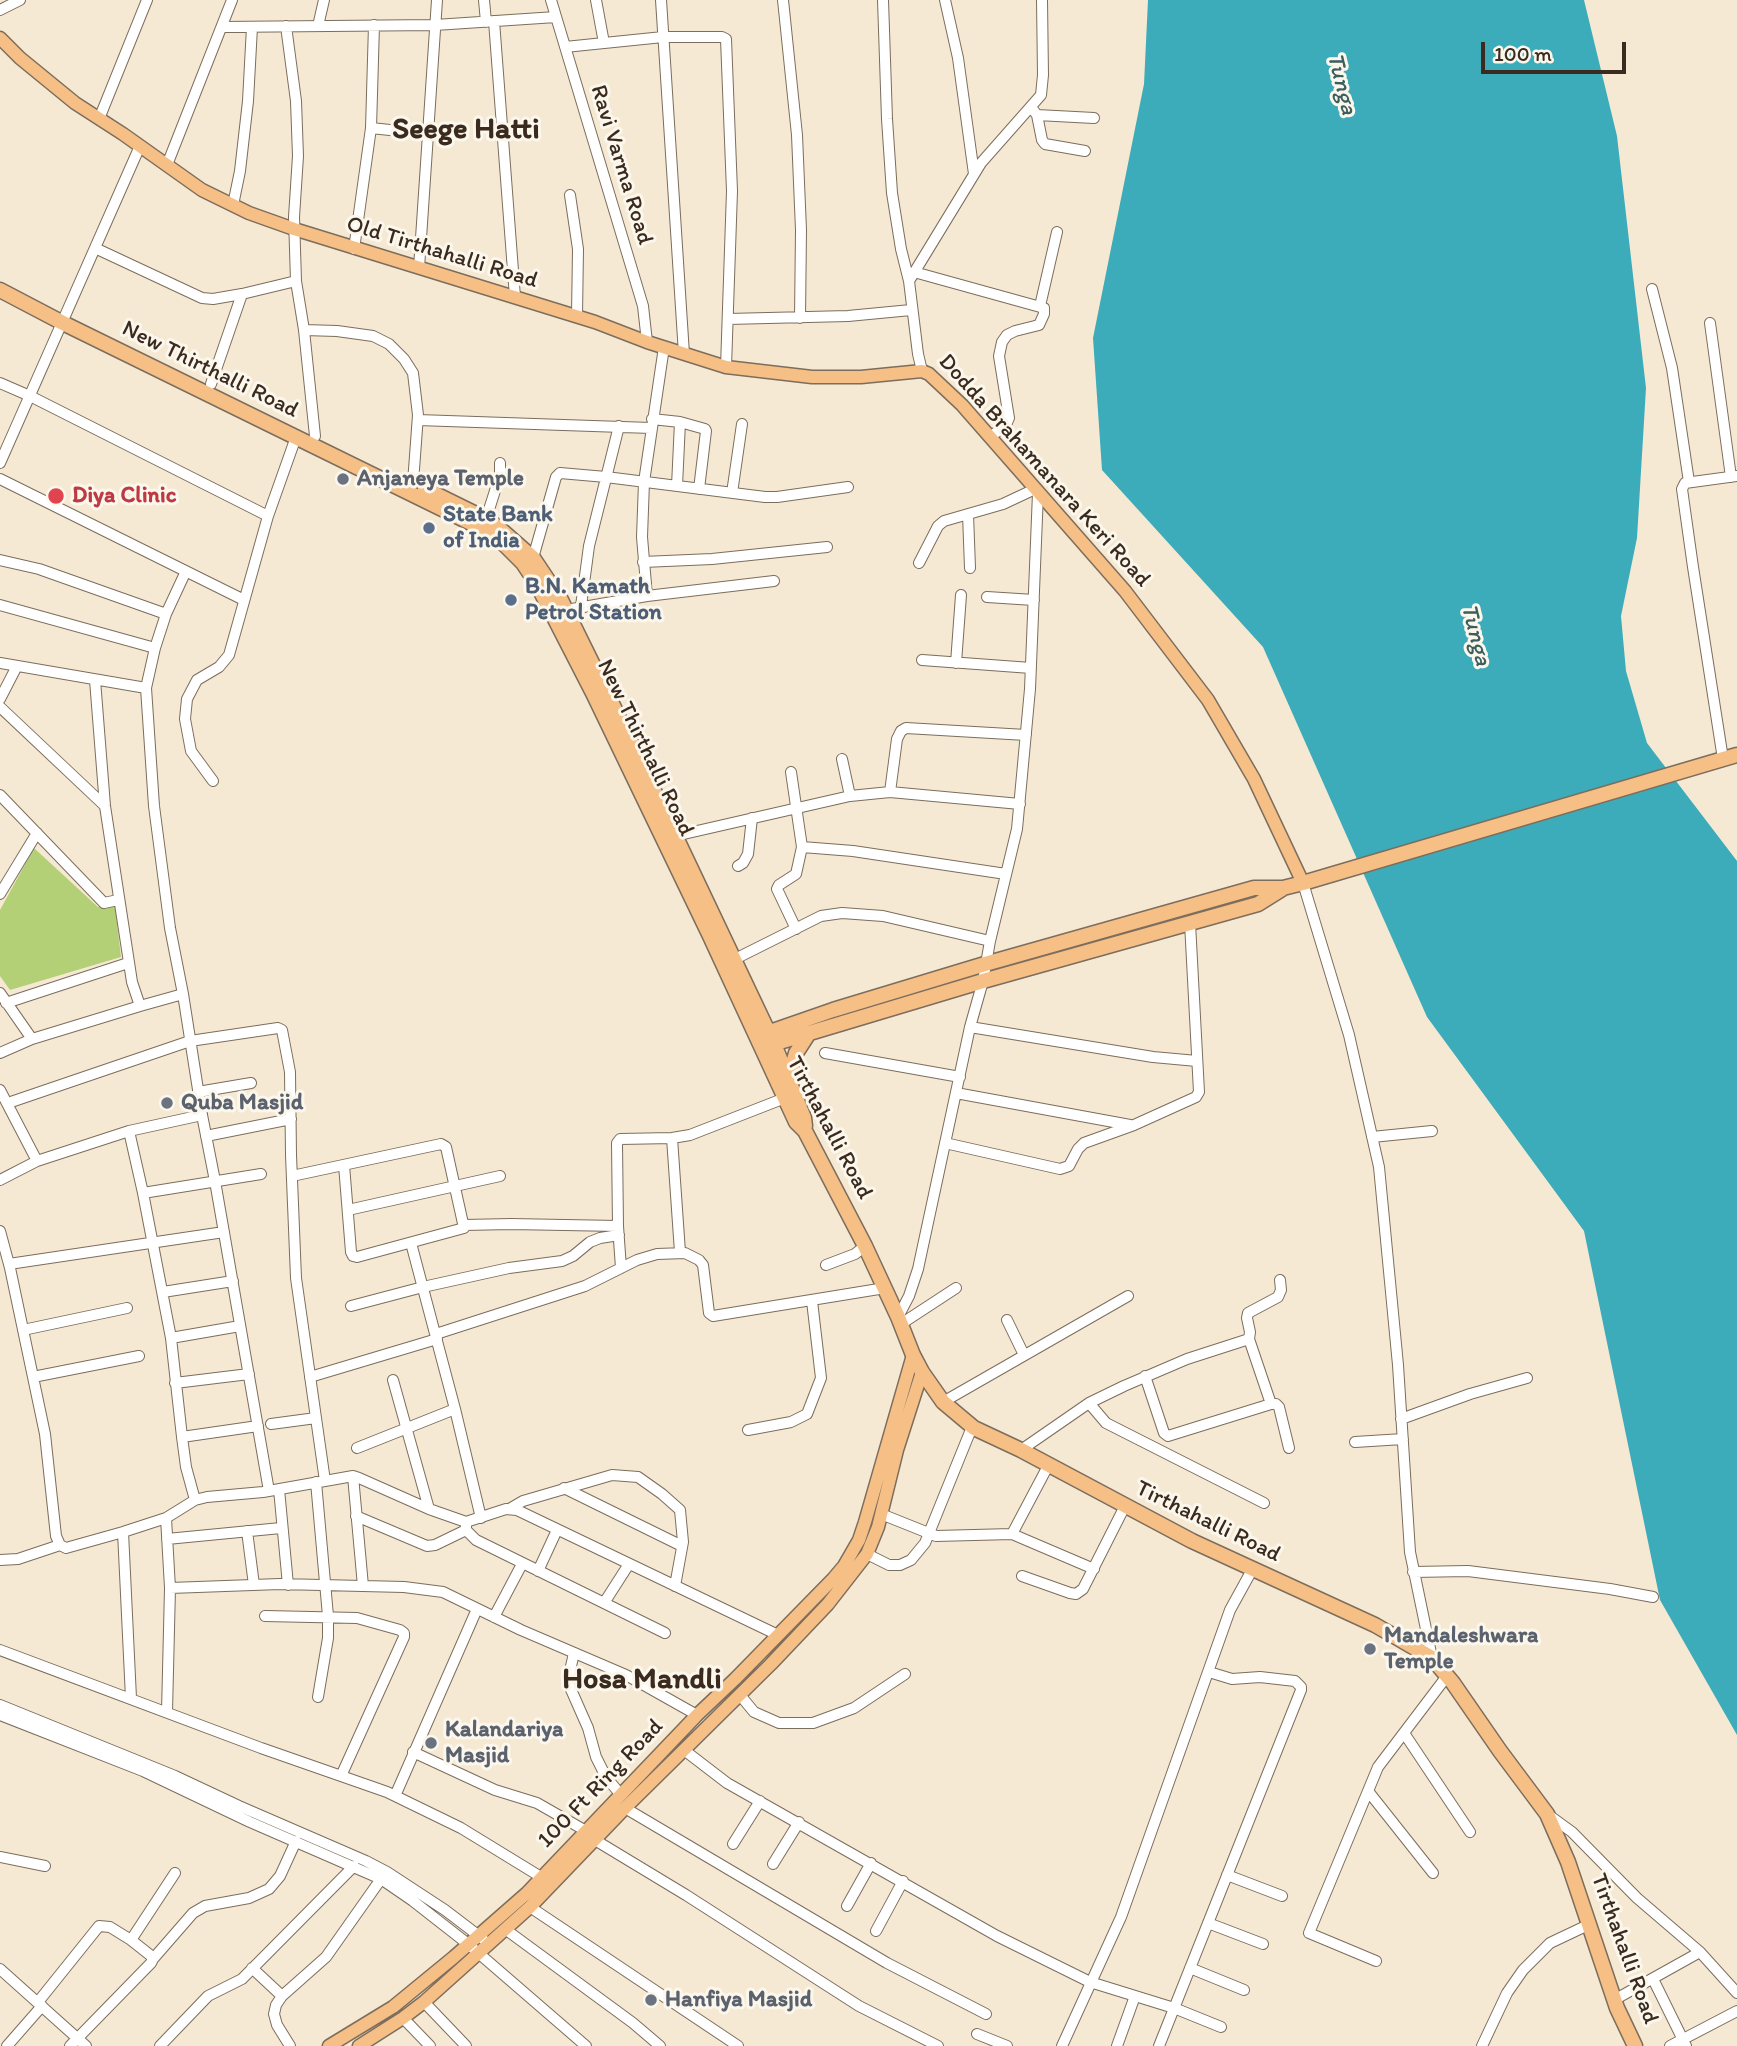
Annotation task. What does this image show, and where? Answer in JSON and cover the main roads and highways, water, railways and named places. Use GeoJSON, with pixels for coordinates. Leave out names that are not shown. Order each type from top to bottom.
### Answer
{"type":"FeatureCollection","features":[{"type":"Feature","properties":{"kind":"highway"},"geometry":{"type":"LineString","coordinates":[[0,280],[65,319],[211,384],[486,519],[533,558],[628,736],[757,1008],[765,1040],[789,1077],[804,1118],[805,1131]]}},
{"type":"Feature","properties":{"kind":"highway","name":"New Thirthalli Road"},"geometry":{"type":"LineString","coordinates":[[0,290],[65,319],[296,438],[481,528],[503,543],[523,563],[566,620],[658,827],[765,1040]]}},
{"type":"Feature","properties":{"kind":"highway"},"geometry":{"type":"LineString","coordinates":[[765,1040],[795,1023],[985,964],[1254,888],[1283,888],[1309,881],[1727,758]]}},
{"type":"Feature","properties":{"kind":"highway"},"geometry":{"type":"LineString","coordinates":[[765,1040],[809,1033],[1258,904],[1283,888]]}},
{"type":"Feature","properties":{"kind":"highway"},"geometry":{"type":"LineString","coordinates":[[757,1008],[766,1015],[795,1023]]}},
{"type":"Feature","properties":{"kind":"highway"},"geometry":{"type":"LineString","coordinates":[[789,1077],[796,1053],[809,1033]]}},
{"type":"Feature","properties":{"kind":"highway","name":"Tirthahalli Road"},"geometry":{"type":"LineString","coordinates":[[765,1040],[796,1122],[805,1131],[865,1246],[913,1355],[943,1402],[972,1427],[1252,1570],[1375,1625],[1432,1658],[1547,1814],[1568,1862],[1615,2000],[1635,2046]]}},
{"type":"Feature","properties":{"kind":"main road","name":"Old Tirthahalli Road"},"geometry":{"type":"LineString","coordinates":[[0,38],[75,103],[202,190],[295,229],[577,316],[726,368],[813,377],[922,371]]}},
{"type":"Feature","properties":{"kind":"main road","name":"Dodda Brahamanara Keri Road"},"geometry":{"type":"LineString","coordinates":[[922,371],[929,374],[962,405],[1125,591],[1208,700],[1309,881]]}},
{"type":"Feature","properties":{"kind":"main road","name":"100 Ft Ring Road"},"geometry":{"type":"LineString","coordinates":[[329,2046],[393,2007],[468,1944],[505,1930],[530,1907],[621,1795],[844,1566],[859,1540],[913,1355]]}},
{"type":"Feature","properties":{"kind":"main road","name":"100 Ft Ring Road"},"geometry":{"type":"LineString","coordinates":[[359,2046],[424,2002],[478,1954],[483,1940],[541,1877],[625,1808],[828,1604],[867,1554],[922,1372]]}},
{"type":"Feature","properties":{"kind":"water","name":"Tunga"},"geometry":{"type":"Polygon","coordinates":[[[1148,0],[1584,0],[1617,136],[1646,388],[1637,538],[1621,616],[1626,671],[1647,743],[1737,861],[1737,1735],[1660,1600],[1584,1231],[1427,1017],[1263,647],[1102,470],[1093,338],[1144,84],[1148,0]]]}},
{"type":"Feature","properties":{"kind":"place","name":"Anjaneya Temple"},"geometry":{"type":"Point","coordinates":[343,479]}},
{"type":"Feature","properties":{"kind":"place","name":"Diya Clinic"},"geometry":{"type":"Point","coordinates":[56,496]}},
{"type":"Feature","properties":{"kind":"place","name":"State Bank of India"},"geometry":{"type":"Point","coordinates":[429,528]}},
{"type":"Feature","properties":{"kind":"place","name":"B.N. Kamath Petrol Station"},"geometry":{"type":"Point","coordinates":[511,600]}},
{"type":"Feature","properties":{"kind":"place","name":"Quba Masjid"},"geometry":{"type":"Point","coordinates":[167,1103]}},
{"type":"Feature","properties":{"kind":"place","name":"Mandaleshwara Temple"},"geometry":{"type":"Point","coordinates":[1370,1649]}},
{"type":"Feature","properties":{"kind":"place","name":"Kalandariya Masjid"},"geometry":{"type":"Point","coordinates":[431,1743]}},
{"type":"Feature","properties":{"kind":"place","name":"Hanfiya Masjid"},"geometry":{"type":"Point","coordinates":[651,2000]}},
{"type":"Feature","properties":{"kind":"district","name":"Seege Hatti"},"geometry":{"type":"Point","coordinates":[466,130]}},
{"type":"Feature","properties":{"kind":"district","name":"Hosa Mandli"},"geometry":{"type":"Point","coordinates":[642,1680]}}]}
